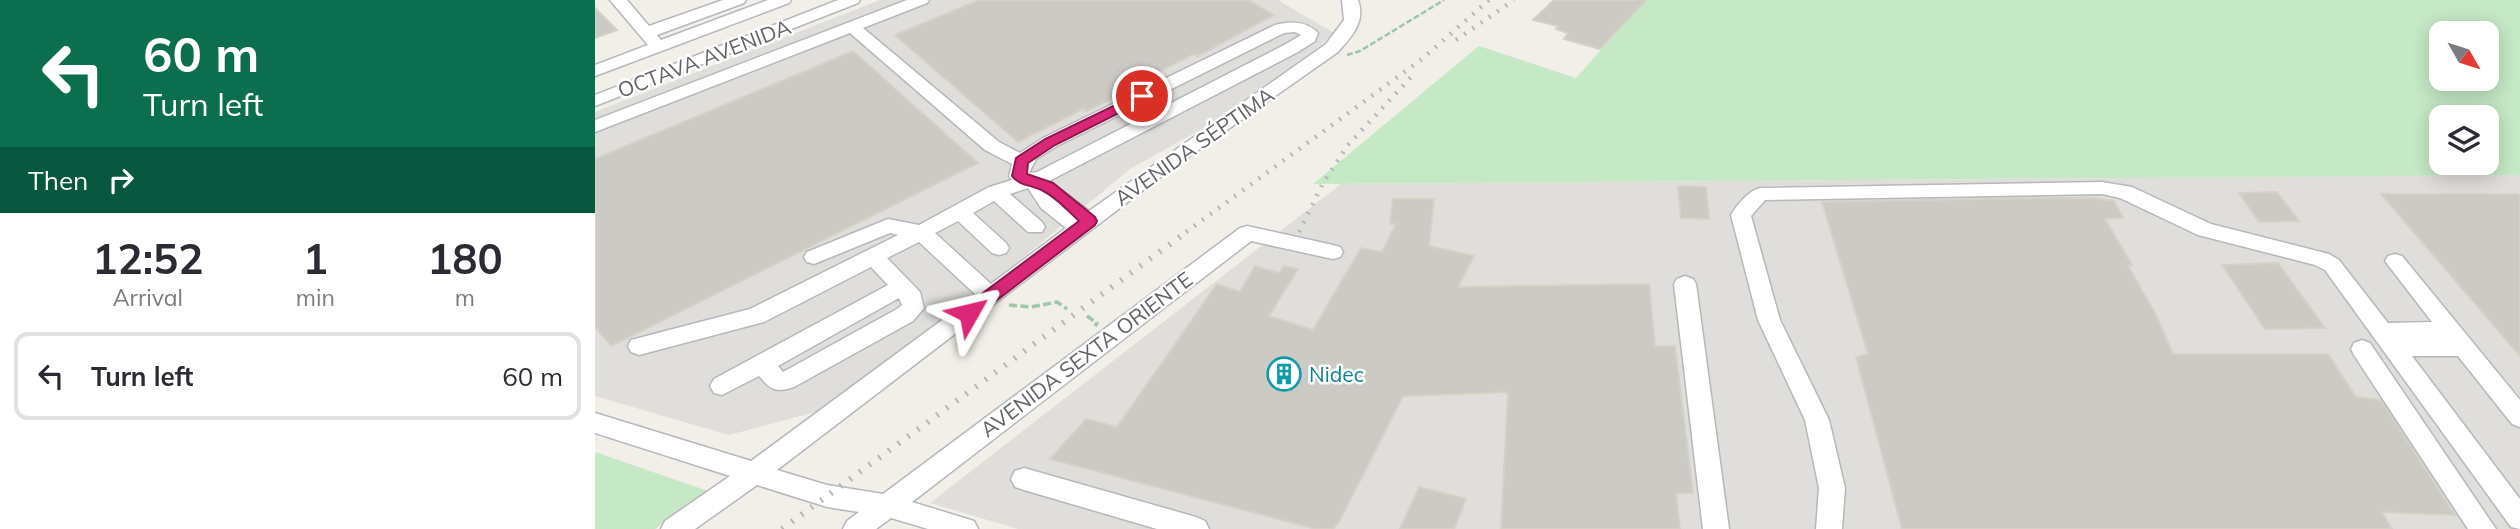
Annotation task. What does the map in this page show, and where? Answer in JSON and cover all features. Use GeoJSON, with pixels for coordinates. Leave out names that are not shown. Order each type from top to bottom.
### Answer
{"type":"FeatureCollection","features":[{"type":"Feature","properties":{"kind":"street"},"geometry":{"type":"LineString","coordinates":[[618,0],[658,47]]}},
{"type":"Feature","properties":{"kind":"street"},"geometry":{"type":"LineString","coordinates":[[646,33],[738,0]]}},
{"type":"Feature","properties":{"kind":"street","name":"OCTAVA AVENIDA"},"geometry":{"type":"LineString","coordinates":[[595,101],[852,0]]}},
{"type":"Feature","properties":{"kind":"street"},"geometry":{"type":"LineString","coordinates":[[595,126],[921,0]]}},
{"type":"Feature","properties":{"kind":"street","name":"AVENIDA SÉPTIMA"},"geometry":{"type":"LineString","coordinates":[[674,529],[753,474],[1084,225],[1332,48],[1351,27],[1355,14],[1350,0]]}},
{"type":"Feature","properties":{"kind":"street"},"geometry":{"type":"LineString","coordinates":[[595,71],[769,2],[788,25]]}},
{"type":"Feature","properties":{"kind":"street"},"geometry":{"type":"LineString","coordinates":[[851,26],[992,146],[1021,161]]}},
{"type":"Feature","properties":{"kind":"street"},"geometry":{"type":"LineString","coordinates":[[639,346],[756,316],[996,192],[1033,183],[1292,48],[1310,33],[1298,27],[1280,28],[1050,142],[1021,161],[1019,176],[1033,183],[1044,199],[1084,225]]}},
{"type":"Feature","properties":{"kind":"street"},"geometry":{"type":"LineString","coordinates":[[613,65],[631,86]]}},
{"type":"Feature","properties":{"kind":"street"},"geometry":{"type":"LineString","coordinates":[[1829,529],[1832,488],[1817,420],[1769,320],[1741,215],[1760,194],[2102,188],[2125,192],[2205,230],[2322,259],[2332,265],[2520,519]]}},
{"type":"Feature","properties":{"kind":"street"},"geometry":{"type":"LineString","coordinates":[[996,192],[1035,227]]}},
{"type":"Feature","properties":{"kind":"street"},"geometry":{"type":"LineString","coordinates":[[960,212],[999,248]]}},
{"type":"Feature","properties":{"kind":"street"},"geometry":{"type":"LineString","coordinates":[[814,257],[888,226],[921,232],[991,297]]}},
{"type":"Feature","properties":{"kind":"street","name":"AVENIDA SEXTA ORIENTE"},"geometry":{"type":"LineString","coordinates":[[856,529],[1247,233],[1333,252]]}},
{"type":"Feature","properties":{"kind":"street"},"geometry":{"type":"LineString","coordinates":[[722,386],[762,364],[779,383],[905,316],[914,303],[874,257]]}},
{"type":"Feature","properties":{"kind":"street"},"geometry":{"type":"LineString","coordinates":[[2395,261],[2520,418]]}},
{"type":"Feature","properties":{"kind":"street"},"geometry":{"type":"LineString","coordinates":[[1685,284],[1716,529]]}},
{"type":"Feature","properties":{"kind":"street"},"geometry":{"type":"LineString","coordinates":[[2387,340],[2457,338]]}},
{"type":"Feature","properties":{"kind":"street"},"geometry":{"type":"LineString","coordinates":[[2362,349],[2483,529]]}},
{"type":"Feature","properties":{"kind":"street"},"geometry":{"type":"LineString","coordinates":[[595,423],[827,496],[886,505],[965,529]]}},
{"type":"Feature","properties":{"kind":"street"},"geometry":{"type":"LineString","coordinates":[[1024,479],[1196,529]]}},
{"type":"Feature","properties":{"kind":"path"},"geometry":{"type":"LineString","coordinates":[[1347,55],[1360,51],[1444,0]]}},
{"type":"Feature","properties":{"kind":"path"},"geometry":{"type":"LineString","coordinates":[[991,297],[1001,303],[1016,306],[1031,307],[1057,302],[1067,309]]}},
{"type":"Feature","properties":{"kind":"shaded area"},"geometry":{"type":"Polygon","coordinates":[[[880,0],[1278,0],[1334,33],[1207,126],[1130,169],[949,319],[815,412],[729,435],[595,396],[595,112],[880,0]]]}},
{"type":"Feature","properties":{"kind":"shaded area"},"geometry":{"type":"Polygon","coordinates":[[[2520,175],[2520,529],[1018,529],[930,503],[1341,184],[2520,175]]]}},
{"type":"Feature","properties":{"kind":"green space"},"geometry":{"type":"Polygon","coordinates":[[[1646,0],[2520,0],[2520,175],[1313,184],[1479,46],[1576,78],[1646,0]]]}},
{"type":"Feature","properties":{"kind":"green space"},"geometry":{"type":"Polygon","coordinates":[[[595,452],[708,491],[655,529],[595,529],[595,452]]]}},
{"type":"Feature","properties":{"kind":"building"},"geometry":{"type":"Polygon","coordinates":[[[979,0],[1248,0],[1274,15],[1198,56],[1194,54],[1114,94],[1118,96],[1086,111],[1083,109],[1018,142],[895,35],[979,0]]]}},
{"type":"Feature","properties":{"kind":"building"},"geometry":{"type":"Polygon","coordinates":[[[1554,0],[1646,0],[1600,49],[1564,39],[1568,33],[1556,29],[1558,26],[1533,20],[1554,0]]]}},
{"type":"Feature","properties":{"kind":"building"},"geometry":{"type":"Polygon","coordinates":[[[595,8],[617,30],[595,38],[595,8]]]}},
{"type":"Feature","properties":{"kind":"building"},"geometry":{"type":"Polygon","coordinates":[[[853,51],[978,163],[611,346],[595,327],[595,159],[853,51]]]}},
{"type":"Feature","properties":{"kind":"building"},"geometry":{"type":"Polygon","coordinates":[[[1678,186],[1706,187],[1709,219],[1681,218],[1678,186]]]}},
{"type":"Feature","properties":{"kind":"building"},"geometry":{"type":"Polygon","coordinates":[[[2277,192],[2299,221],[2259,222],[2239,193],[2277,192]]]}},
{"type":"Feature","properties":{"kind":"building"},"geometry":{"type":"Polygon","coordinates":[[[2381,194],[2520,194],[2520,356],[2381,194]]]}},
{"type":"Feature","properties":{"kind":"building"},"geometry":{"type":"Polygon","coordinates":[[[2093,198],[2114,201],[2123,218],[2105,219],[2132,265],[2128,266],[2155,313],[2173,354],[2328,354],[2356,397],[2381,400],[2455,515],[2382,512],[2392,529],[1902,529],[1856,357],[1868,354],[1822,202],[2093,198]]]}},
{"type":"Feature","properties":{"kind":"building"},"geometry":{"type":"Polygon","coordinates":[[[1393,199],[1434,199],[1429,246],[1474,256],[1458,287],[1649,284],[1655,346],[1675,346],[1693,493],[1676,493],[1680,529],[1501,529],[1508,392],[1403,396],[1333,529],[1316,529],[1050,459],[1086,419],[1117,427],[1217,284],[1240,292],[1255,266],[1279,273],[1284,266],[1298,269],[1269,316],[1313,330],[1361,248],[1382,252],[1396,224],[1390,224],[1393,199]]]}},
{"type":"Feature","properties":{"kind":"building"},"geometry":{"type":"Polygon","coordinates":[[[2278,263],[2325,328],[2265,329],[2222,265],[2278,263]]]}},
{"type":"Feature","properties":{"kind":"building"},"geometry":{"type":"Polygon","coordinates":[[[1419,487],[1466,499],[1454,529],[1400,529],[1419,487]]]}},
{"type":"Feature","properties":{"kind":"railway"},"geometry":{"type":"LineString","coordinates":[[1186,232],[1422,59],[1489,0]]}},
{"type":"Feature","properties":{"kind":"railway"},"geometry":{"type":"LineString","coordinates":[[1456,40],[1514,0]]}},
{"type":"Feature","properties":{"kind":"railway"},"geometry":{"type":"LineString","coordinates":[[1299,232],[1323,183],[1348,145],[1414,74]]}},
{"type":"Feature","properties":{"kind":"railway"},"geometry":{"type":"LineString","coordinates":[[782,529],[1188,231]]}},
{"type":"Feature","properties":{"kind":"place","name":"Nidec"},"geometry":{"type":"Point","coordinates":[1284,374]}},
{"type":"Feature","properties":{"kind":"route"},"geometry":{"type":"LineString","coordinates":[[969,313],[1089,221],[1047,187],[1028,182],[1019,176],[1021,161],[1050,142],[1142,96]]}}]}
